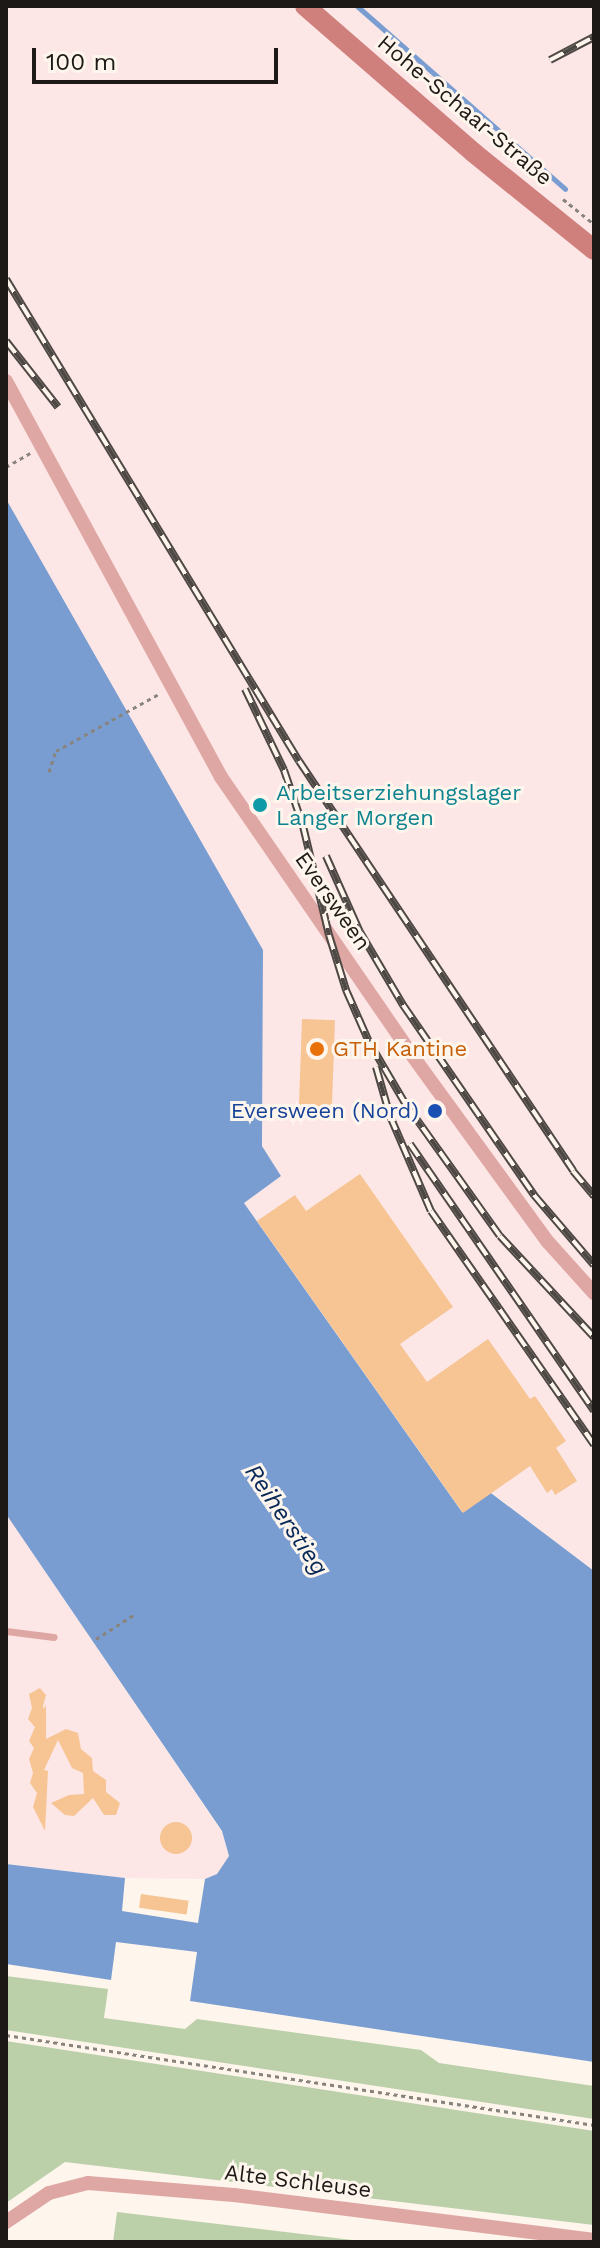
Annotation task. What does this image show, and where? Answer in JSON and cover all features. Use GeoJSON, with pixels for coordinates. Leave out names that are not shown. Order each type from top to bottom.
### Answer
{"type":"FeatureCollection","features":[{"type":"Feature","properties":{"kind":"main road","name":"Hohe-Schaar-Straße"},"geometry":{"type":"LineString","coordinates":[[305,6],[474,153],[594,250]]}},
{"type":"Feature","properties":{"kind":"street","name":"Eversween"},"geometry":{"type":"LineString","coordinates":[[6,381],[221,777],[400,1038],[548,1242],[594,1293]]}},
{"type":"Feature","properties":{"kind":"street","name":"Alte Schleuse"},"geometry":{"type":"LineString","coordinates":[[6,2222],[49,2193],[88,2183],[234,2195],[594,2240]]}},
{"type":"Feature","properties":{"kind":"lane"},"geometry":{"type":"LineString","coordinates":[[6,1631],[54,1637]]}},
{"type":"Feature","properties":{"kind":"path"},"geometry":{"type":"LineString","coordinates":[[6,467],[44,446]]}},
{"type":"Feature","properties":{"kind":"path"},"geometry":{"type":"LineString","coordinates":[[49,772],[56,751],[173,686]]}},
{"type":"Feature","properties":{"kind":"path"},"geometry":{"type":"LineString","coordinates":[[96,1639],[135,1614]]}},
{"type":"Feature","properties":{"kind":"path"},"geometry":{"type":"LineString","coordinates":[[6,2035],[594,2125]]}},
{"type":"Feature","properties":{"kind":"shaded area"},"geometry":{"type":"Polygon","coordinates":[[[6,6],[594,6],[594,1571],[492,1493],[463,1513],[244,1203],[281,1176],[262,1146],[263,950],[6,500],[6,6]]]}},
{"type":"Feature","properties":{"kind":"shaded area"},"geometry":{"type":"Polygon","coordinates":[[[6,1514],[222,1832],[229,1856],[217,1875],[205,1879],[125,1878],[6,1864],[6,1514]]]}},
{"type":"Feature","properties":{"kind":"green space"},"geometry":{"type":"Polygon","coordinates":[[[6,1976],[108,1989],[104,2018],[185,2029],[197,2019],[421,2050],[439,2063],[594,2086],[594,2119],[6,2030],[6,1976]]]}},
{"type":"Feature","properties":{"kind":"green space"},"geometry":{"type":"Polygon","coordinates":[[[6,2041],[594,2131],[594,2225],[65,2162],[6,2203],[6,2041]]]}},
{"type":"Feature","properties":{"kind":"green space"},"geometry":{"type":"Polygon","coordinates":[[[117,2212],[369,2242],[113,2242],[117,2212]]]}},
{"type":"Feature","properties":{"kind":"water","name":"Reiherstieg"},"geometry":{"type":"Polygon","coordinates":[[[6,499],[263,950],[262,1146],[281,1176],[244,1203],[462,1512],[491,1493],[594,1571],[594,2062],[190,2001],[197,1952],[116,1942],[111,1980],[6,1964],[6,1864],[125,1878],[122,1911],[198,1923],[205,1879],[217,1874],[229,1856],[222,1831],[6,1514],[6,499]]]}},
{"type":"Feature","properties":{"kind":"building"},"geometry":{"type":"Polygon","coordinates":[[[302,1019],[335,1020],[332,1107],[299,1106],[302,1019]]]}},
{"type":"Feature","properties":{"kind":"building"},"geometry":{"type":"Polygon","coordinates":[[[360,1174],[453,1307],[400,1344],[427,1382],[488,1339],[530,1399],[535,1396],[566,1441],[556,1448],[577,1481],[555,1495],[552,1489],[547,1493],[530,1466],[463,1513],[257,1221],[295,1195],[306,1211],[360,1174]]]}},
{"type":"Feature","properties":{"kind":"building"},"geometry":{"type":"Polygon","coordinates":[[[40,1688],[46,1695],[43,1706],[44,1709],[46,1704],[46,1739],[66,1729],[78,1733],[81,1749],[92,1758],[93,1771],[106,1780],[106,1792],[120,1803],[116,1815],[104,1815],[93,1798],[74,1816],[65,1815],[51,1803],[69,1795],[84,1794],[83,1773],[72,1768],[58,1740],[44,1770],[48,1771],[45,1831],[33,1807],[37,1793],[30,1783],[33,1773],[29,1759],[34,1748],[29,1741],[35,1727],[28,1719],[32,1708],[29,1694],[40,1688]]]}},
{"type":"Feature","properties":{"kind":"building"},"geometry":{"type":"Polygon","coordinates":[[[176,1822],[188,1826],[192,1838],[188,1850],[176,1854],[164,1850],[160,1838],[164,1826],[176,1822]]]}},
{"type":"Feature","properties":{"kind":"building"},"geometry":{"type":"Polygon","coordinates":[[[141,1894],[189,1901],[187,1915],[139,1908],[141,1894]]]}},
{"type":"Feature","properties":{"kind":"waterway"},"geometry":{"type":"LineString","coordinates":[[357,6],[565,189]]}},
{"type":"Feature","properties":{"kind":"railway"},"geometry":{"type":"LineString","coordinates":[[550,60],[594,37]]}},
{"type":"Feature","properties":{"kind":"railway"},"geometry":{"type":"LineString","coordinates":[[6,279],[299,761],[573,1171],[594,1196]]}},
{"type":"Feature","properties":{"kind":"railway"},"geometry":{"type":"LineString","coordinates":[[6,341],[58,407]]}},
{"type":"Feature","properties":{"kind":"railway"},"geometry":{"type":"LineString","coordinates":[[245,689],[284,770],[303,826],[329,935],[346,990],[369,1042],[405,1103],[500,1236],[594,1337]]}},
{"type":"Feature","properties":{"kind":"railway"},"geometry":{"type":"LineString","coordinates":[[326,856],[360,932],[403,1005],[534,1195],[594,1265]]}},
{"type":"Feature","properties":{"kind":"railway"},"geometry":{"type":"LineString","coordinates":[[376,1067],[390,1116],[431,1211],[594,1445]]}},
{"type":"Feature","properties":{"kind":"railway"},"geometry":{"type":"LineString","coordinates":[[410,1144],[594,1411]]}},
{"type":"Feature","properties":{"kind":"place","name":"Arbeitserziehungslager Langer Morgen"},"geometry":{"type":"Point","coordinates":[260,805]}},
{"type":"Feature","properties":{"kind":"place","name":"GTH Kantine"},"geometry":{"type":"Point","coordinates":[317,1049]}},
{"type":"Feature","properties":{"kind":"place","name":"Eversween (Nord)"},"geometry":{"type":"Point","coordinates":[435,1111]}}]}
